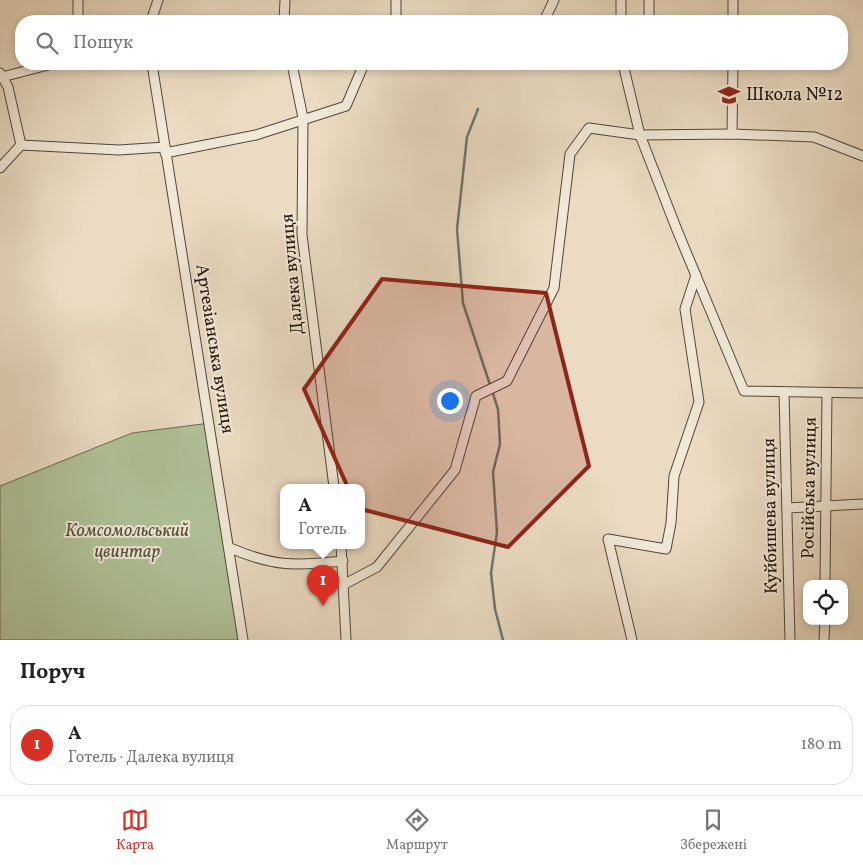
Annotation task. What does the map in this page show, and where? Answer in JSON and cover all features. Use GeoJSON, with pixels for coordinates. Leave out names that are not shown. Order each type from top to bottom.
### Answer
{"type":"FeatureCollection","features":[{"type":"Feature","properties":{"kind":"street"},"geometry":{"type":"LineString","coordinates":[[78,0],[78,15]]}},
{"type":"Feature","properties":{"kind":"street"},"geometry":{"type":"LineString","coordinates":[[153,15],[158,0]]}},
{"type":"Feature","properties":{"kind":"street"},"geometry":{"type":"LineString","coordinates":[[284,0],[284,15]]}},
{"type":"Feature","properties":{"kind":"street"},"geometry":{"type":"LineString","coordinates":[[396,0],[396,15]]}},
{"type":"Feature","properties":{"kind":"street"},"geometry":{"type":"LineString","coordinates":[[547,15],[554,0]]}},
{"type":"Feature","properties":{"kind":"street"},"geometry":{"type":"LineString","coordinates":[[621,0],[621,15]]}},
{"type":"Feature","properties":{"kind":"street"},"geometry":{"type":"LineString","coordinates":[[649,0],[649,15]]}},
{"type":"Feature","properties":{"kind":"street"},"geometry":{"type":"LineString","coordinates":[[733,0],[733,15]]}},
{"type":"Feature","properties":{"kind":"street"},"geometry":{"type":"LineString","coordinates":[[21,145],[8,87],[1,75],[24,70]]}},
{"type":"Feature","properties":{"kind":"street","name":"Артезіанська вулиця"},"geometry":{"type":"LineString","coordinates":[[153,70],[230,548],[243,640]]}},
{"type":"Feature","properties":{"kind":"street","name":"Далека вулиця"},"geometry":{"type":"LineString","coordinates":[[293,70],[303,118],[302,235],[334,484]]}},
{"type":"Feature","properties":{"kind":"street"},"geometry":{"type":"LineString","coordinates":[[21,145],[119,150],[165,150],[256,135],[303,118],[346,106],[361,70]]}},
{"type":"Feature","properties":{"kind":"street"},"geometry":{"type":"LineString","coordinates":[[624,70],[640,135],[744,391],[863,394]]}},
{"type":"Feature","properties":{"kind":"street"},"geometry":{"type":"LineString","coordinates":[[732,134],[733,70]]}},
{"type":"Feature","properties":{"kind":"street"},"geometry":{"type":"LineString","coordinates":[[343,585],[377,567],[455,470],[476,396],[507,381],[554,288],[570,154],[589,128],[640,135],[732,134],[814,137],[863,156]]}},
{"type":"Feature","properties":{"kind":"street"},"geometry":{"type":"LineString","coordinates":[[0,168],[21,145]]}},
{"type":"Feature","properties":{"kind":"street"},"geometry":{"type":"LineString","coordinates":[[632,640],[608,539],[666,549],[671,523],[674,476],[699,402],[686,309],[696,275]]}},
{"type":"Feature","properties":{"kind":"street","name":"Куйбишева вулиця"},"geometry":{"type":"LineString","coordinates":[[784,392],[790,640]]}},
{"type":"Feature","properties":{"kind":"street","name":"Російська вулиця"},"geometry":{"type":"LineString","coordinates":[[825,580],[827,393]]}},
{"type":"Feature","properties":{"kind":"street"},"geometry":{"type":"LineString","coordinates":[[787,508],[863,504]]}},
{"type":"Feature","properties":{"kind":"street"},"geometry":{"type":"LineString","coordinates":[[230,548],[260,560],[298,566],[343,560]]}},
{"type":"Feature","properties":{"kind":"street"},"geometry":{"type":"LineString","coordinates":[[342,549],[346,640]]}},
{"type":"Feature","properties":{"kind":"street"},"geometry":{"type":"LineString","coordinates":[[824,640],[825,625]]}},
{"type":"Feature","properties":{"kind":"highlighted area"},"geometry":{"type":"Polygon","coordinates":[[[382,279],[546,293],[589,466],[508,547],[357,508],[304,389],[382,279]]]}},
{"type":"Feature","properties":{"kind":"green space","name":"Комсомольський цвинтар"},"geometry":{"type":"Polygon","coordinates":[[[210,423],[243,640],[0,640],[0,486],[132,433],[210,423]]]}},
{"type":"Feature","properties":{"kind":"waterway"},"geometry":{"type":"LineString","coordinates":[[478,109],[467,137],[457,229],[463,303],[498,409],[500,444],[493,472],[497,532],[491,573],[495,609],[503,640]]}},
{"type":"Feature","properties":{"kind":"place","name":"Школа №12"},"geometry":{"type":"Point","coordinates":[729,95]}},
{"type":"Feature","properties":{"kind":"place","name":"А"},"geometry":{"type":"Point","coordinates":[323,606]}}]}
